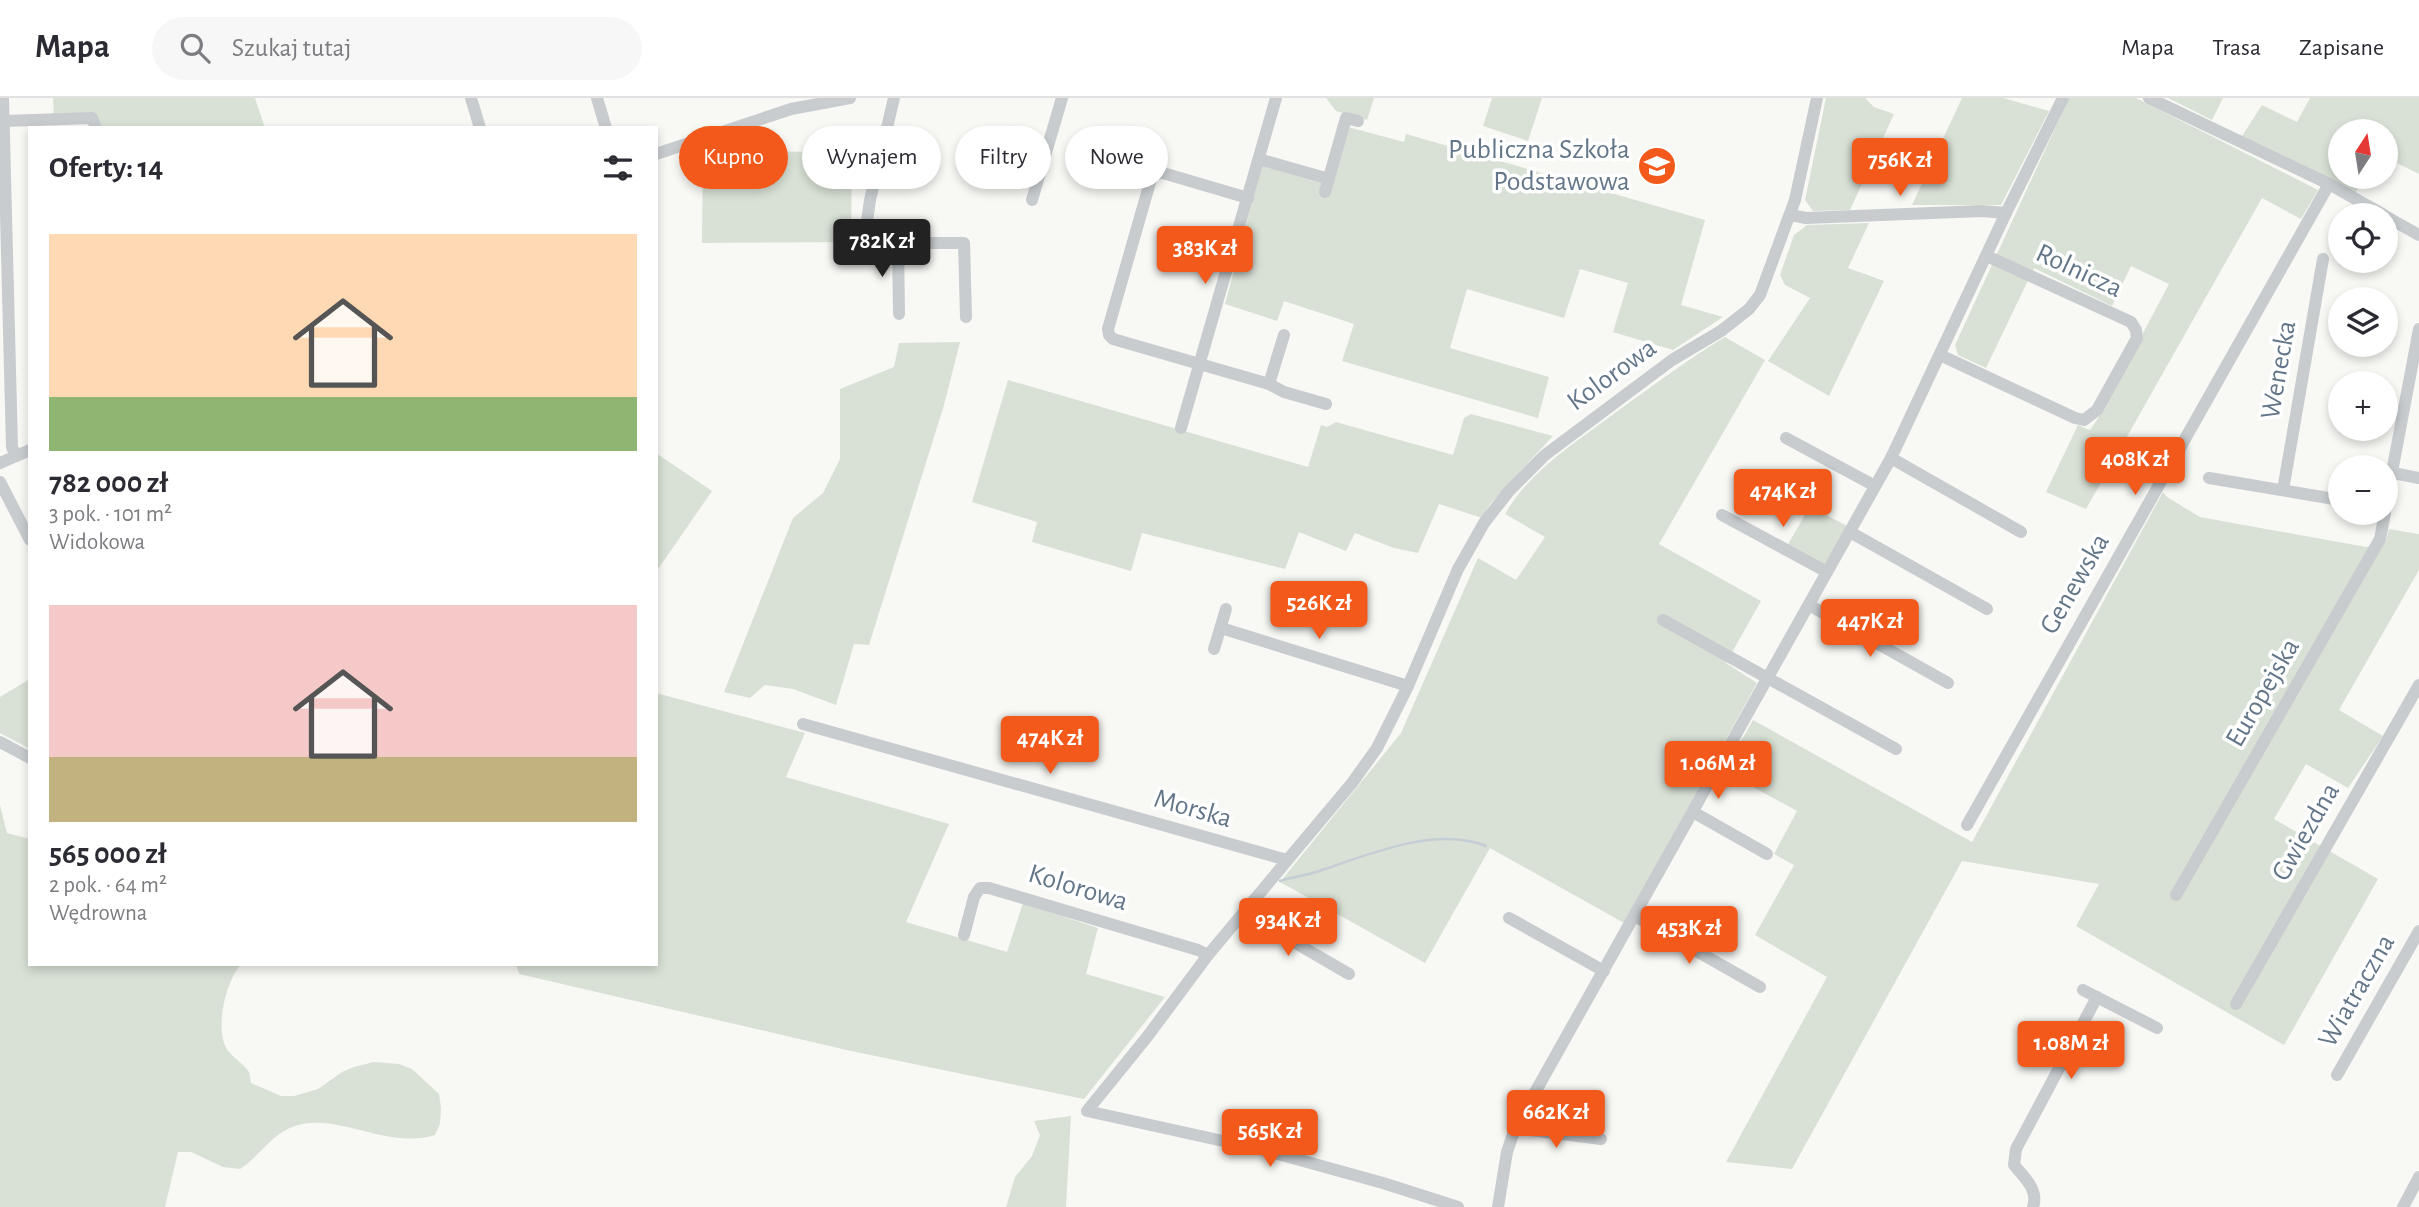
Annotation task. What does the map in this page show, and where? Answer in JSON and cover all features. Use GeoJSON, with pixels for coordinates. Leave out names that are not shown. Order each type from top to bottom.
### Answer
{"type":"FeatureCollection","features":[{"type":"Feature","properties":{"kind":"street"},"geometry":{"type":"LineString","coordinates":[[3,98],[5,365],[12,447],[16,456]]}},
{"type":"Feature","properties":{"kind":"street"},"geometry":{"type":"LineString","coordinates":[[471,98],[479,126]]}},
{"type":"Feature","properties":{"kind":"street"},"geometry":{"type":"LineString","coordinates":[[597,98],[605,126]]}},
{"type":"Feature","properties":{"kind":"street"},"geometry":{"type":"LineString","coordinates":[[658,153],[809,101],[850,98]]}},
{"type":"Feature","properties":{"kind":"street"},"geometry":{"type":"LineString","coordinates":[[894,98],[870,200],[864,243],[964,243],[966,317]]}},
{"type":"Feature","properties":{"kind":"street"},"geometry":{"type":"LineString","coordinates":[[1032,200],[1062,98]]}},
{"type":"Feature","properties":{"kind":"street"},"geometry":{"type":"LineString","coordinates":[[1181,428],[1276,98]]}},
{"type":"Feature","properties":{"kind":"street","name":"Kolorowa"},"geometry":{"type":"LineString","coordinates":[[1458,1207],[1264,1150],[1087,1111],[1208,956],[1352,783],[1377,748],[1408,686],[1458,569],[1484,523],[1509,491],[1545,456],[1672,360],[1721,331],[1749,309],[1760,295],[1790,215],[1817,98]]}},
{"type":"Feature","properties":{"kind":"street"},"geometry":{"type":"LineString","coordinates":[[2149,98],[2328,184]]}},
{"type":"Feature","properties":{"kind":"street"},"geometry":{"type":"LineString","coordinates":[[1498,1207],[1507,1152],[1515,1128],[1891,458],[2060,103]]}},
{"type":"Feature","properties":{"kind":"street"},"geometry":{"type":"LineString","coordinates":[[5,121],[92,118],[95,126]]}},
{"type":"Feature","properties":{"kind":"street"},"geometry":{"type":"LineString","coordinates":[[1259,159],[1327,185],[1346,118],[1358,121]]}},
{"type":"Feature","properties":{"kind":"street"},"geometry":{"type":"LineString","coordinates":[[1248,198],[1163,173],[1155,174],[1151,179],[1108,329],[1109,335],[1113,339],[1269,384],[1326,404]]}},
{"type":"Feature","properties":{"kind":"street","name":"Genewska"},"geometry":{"type":"LineString","coordinates":[[1967,825],[2328,186]]}},
{"type":"Feature","properties":{"kind":"street"},"geometry":{"type":"LineString","coordinates":[[2338,189],[2362,203]]}},
{"type":"Feature","properties":{"kind":"street"},"geometry":{"type":"LineString","coordinates":[[1790,215],[1806,218],[1982,211],[2006,213]]}},
{"type":"Feature","properties":{"kind":"street"},"geometry":{"type":"LineString","coordinates":[[2398,223],[2419,235]]}},
{"type":"Feature","properties":{"kind":"street"},"geometry":{"type":"LineString","coordinates":[[898,243],[899,314]]}},
{"type":"Feature","properties":{"kind":"street","name":"Rolnicza"},"geometry":{"type":"LineString","coordinates":[[1940,355],[2084,420],[2096,410],[2137,338],[2131,322],[1987,256]]}},
{"type":"Feature","properties":{"kind":"street","name":"Wenecka"},"geometry":{"type":"LineString","coordinates":[[2283,490],[2323,259]]}},
{"type":"Feature","properties":{"kind":"street","name":"Europejska"},"geometry":{"type":"LineString","coordinates":[[2396,455],[2419,329]]}},
{"type":"Feature","properties":{"kind":"street"},"geometry":{"type":"LineString","coordinates":[[1269,384],[1284,335]]}},
{"type":"Feature","properties":{"kind":"street"},"geometry":{"type":"LineString","coordinates":[[1786,438],[1875,486]]}},
{"type":"Feature","properties":{"kind":"street"},"geometry":{"type":"LineString","coordinates":[[0,463],[28,451]]}},
{"type":"Feature","properties":{"kind":"street"},"geometry":{"type":"LineString","coordinates":[[1891,458],[2021,532]]}},
{"type":"Feature","properties":{"kind":"street"},"geometry":{"type":"LineString","coordinates":[[2398,474],[2419,478]]}},
{"type":"Feature","properties":{"kind":"street"},"geometry":{"type":"LineString","coordinates":[[2209,478],[2328,498]]}},
{"type":"Feature","properties":{"kind":"street"},"geometry":{"type":"LineString","coordinates":[[0,482],[28,536]]}},
{"type":"Feature","properties":{"kind":"street"},"geometry":{"type":"LineString","coordinates":[[1723,515],[1827,572]]}},
{"type":"Feature","properties":{"kind":"street","name":"Europejska"},"geometry":{"type":"LineString","coordinates":[[2176,895],[2380,539],[2382,525]]}},
{"type":"Feature","properties":{"kind":"street"},"geometry":{"type":"LineString","coordinates":[[1850,532],[1987,609]]}},
{"type":"Feature","properties":{"kind":"street"},"geometry":{"type":"LineString","coordinates":[[1809,606],[1948,683]]}},
{"type":"Feature","properties":{"kind":"street"},"geometry":{"type":"LineString","coordinates":[[1214,649],[1226,609]]}},
{"type":"Feature","properties":{"kind":"street"},"geometry":{"type":"LineString","coordinates":[[1663,620],[1896,749]]}},
{"type":"Feature","properties":{"kind":"street"},"geometry":{"type":"LineString","coordinates":[[1221,628],[1408,686]]}},
{"type":"Feature","properties":{"kind":"street","name":"Gwiezdna"},"geometry":{"type":"LineString","coordinates":[[2236,1004],[2419,685]]}},
{"type":"Feature","properties":{"kind":"street","name":"Morska"},"geometry":{"type":"LineString","coordinates":[[803,724],[1287,860]]}},
{"type":"Feature","properties":{"kind":"street"},"geometry":{"type":"LineString","coordinates":[[0,742],[28,757]]}},
{"type":"Feature","properties":{"kind":"street"},"geometry":{"type":"LineString","coordinates":[[1693,812],[1767,854]]}},
{"type":"Feature","properties":{"kind":"street","name":"Kolorowa"},"geometry":{"type":"LineString","coordinates":[[964,935],[974,897],[981,888],[989,888],[1198,950],[1208,956]]}},
{"type":"Feature","properties":{"kind":"street"},"geometry":{"type":"LineString","coordinates":[[1244,913],[1349,974]]}},
{"type":"Feature","properties":{"kind":"street"},"geometry":{"type":"LineString","coordinates":[[1635,916],[1760,987]]}},
{"type":"Feature","properties":{"kind":"street"},"geometry":{"type":"LineString","coordinates":[[1509,918],[1604,971]]}},
{"type":"Feature","properties":{"kind":"street","name":"Wiatraczna"},"geometry":{"type":"LineString","coordinates":[[2337,1074],[2419,931]]}},
{"type":"Feature","properties":{"kind":"street"},"geometry":{"type":"LineString","coordinates":[[2083,989],[2157,1028]]}},
{"type":"Feature","properties":{"kind":"street"},"geometry":{"type":"LineString","coordinates":[[2033,1207],[2035,1203],[2032,1186],[2014,1165],[2016,1149],[2097,997]]}},
{"type":"Feature","properties":{"kind":"street"},"geometry":{"type":"LineString","coordinates":[[1515,1128],[1601,1139]]}},
{"type":"Feature","properties":{"kind":"street"},"geometry":{"type":"LineString","coordinates":[[2403,1207],[2419,1177]]}},
{"type":"Feature","properties":{"kind":"shaded area"},"geometry":{"type":"Polygon","coordinates":[[[53,98],[255,98],[264,126],[99,126],[95,116],[54,120],[53,98]]]}},
{"type":"Feature","properties":{"kind":"shaded area"},"geometry":{"type":"Polygon","coordinates":[[[1326,98],[1374,98],[1367,120],[1336,111],[1326,98]]]}},
{"type":"Feature","properties":{"kind":"shaded area"},"geometry":{"type":"Polygon","coordinates":[[[1492,98],[1542,98],[1528,141],[1483,126],[1492,98]]]}},
{"type":"Feature","properties":{"kind":"shaded area"},"geometry":{"type":"Polygon","coordinates":[[[1826,98],[1865,98],[1874,107],[1894,114],[1850,210],[1813,211],[1805,200],[1826,98]]]}},
{"type":"Feature","properties":{"kind":"shaded area"},"geometry":{"type":"Polygon","coordinates":[[[1962,98],[2003,98],[2049,111],[2001,205],[1912,205],[1962,98]]]}},
{"type":"Feature","properties":{"kind":"shaded area"},"geometry":{"type":"Polygon","coordinates":[[[2069,98],[2136,98],[2318,190],[2301,219],[2262,198],[2086,509],[2046,492],[2078,425],[2090,430],[2097,420],[2169,284],[2131,266],[2112,306],[2034,268],[1986,368],[1958,355],[1955,345],[2069,98]]]}},
{"type":"Feature","properties":{"kind":"shaded area"},"geometry":{"type":"Polygon","coordinates":[[[2168,98],[2223,98],[2212,120],[2168,98]]]}},
{"type":"Feature","properties":{"kind":"shaded area"},"geometry":{"type":"Polygon","coordinates":[[[2310,98],[2419,98],[2419,174],[2398,164],[2398,119],[2328,119],[2328,180],[2242,136],[2262,105],[2297,122],[2310,98]]]}},
{"type":"Feature","properties":{"kind":"shaded area"},"geometry":{"type":"Polygon","coordinates":[[[1348,127],[1404,142],[1406,134],[1705,220],[1681,305],[1723,317],[1673,350],[1613,332],[1628,283],[1580,269],[1564,318],[1467,289],[1450,348],[1549,377],[1538,418],[1342,361],[1354,324],[1284,301],[1277,321],[1225,304],[1262,166],[1331,186],[1348,127]]]}},
{"type":"Feature","properties":{"kind":"shaded area"},"geometry":{"type":"Polygon","coordinates":[[[788,152],[802,152],[802,189],[852,189],[851,242],[702,243],[703,189],[788,189],[788,152]]]}},
{"type":"Feature","properties":{"kind":"shaded area"},"geometry":{"type":"Polygon","coordinates":[[[2345,189],[2358,189],[2355,194],[2345,189]]]}},
{"type":"Feature","properties":{"kind":"shaded area"},"geometry":{"type":"Polygon","coordinates":[[[1869,223],[1848,268],[1884,281],[1829,396],[1768,361],[1810,298],[1785,285],[1780,275],[1794,235],[1807,225],[1869,223]]]}},
{"type":"Feature","properties":{"kind":"shaded area"},"geometry":{"type":"Polygon","coordinates":[[[1725,337],[1765,360],[1659,544],[1761,601],[1726,663],[1757,683],[1624,923],[1490,848],[1425,963],[1280,882],[1401,733],[1478,558],[1516,580],[1545,537],[1505,514],[1528,483],[1572,445],[1671,372],[1725,337]]]}},
{"type":"Feature","properties":{"kind":"shaded area"},"geometry":{"type":"Polygon","coordinates":[[[960,342],[944,405],[869,645],[854,644],[836,705],[793,689],[765,685],[750,698],[724,692],[793,518],[823,493],[840,459],[840,389],[894,367],[899,343],[960,342]]]}},
{"type":"Feature","properties":{"kind":"shaded area"},"geometry":{"type":"Polygon","coordinates":[[[1008,380],[1308,467],[1321,425],[1327,427],[1336,422],[1453,455],[1464,418],[1471,414],[1553,436],[1490,504],[1482,518],[1439,504],[1418,553],[1394,548],[1355,533],[1346,551],[1299,532],[1285,569],[1142,533],[1131,571],[1032,542],[1037,522],[972,502],[1008,380]]]}},
{"type":"Feature","properties":{"kind":"shaded area"},"geometry":{"type":"Polygon","coordinates":[[[658,454],[712,491],[658,569],[658,454]]]}},
{"type":"Feature","properties":{"kind":"shaded area"},"geometry":{"type":"Polygon","coordinates":[[[2163,492],[2200,517],[2366,547],[2386,541],[2389,529],[2419,534],[2419,570],[2339,710],[2383,736],[2348,788],[2306,764],[2274,819],[2378,879],[2284,1045],[2076,926],[2099,884],[1962,861],[1792,1169],[1726,1162],[1827,977],[1755,935],[1794,865],[1774,854],[1797,811],[1724,771],[1753,720],[1972,842],[2163,492]]]}},
{"type":"Feature","properties":{"kind":"shaded area"},"geometry":{"type":"Polygon","coordinates":[[[1810,506],[1847,526],[1824,565],[1787,546],[1810,506]]]}},
{"type":"Feature","properties":{"kind":"shaded area"},"geometry":{"type":"Polygon","coordinates":[[[28,680],[28,748],[0,733],[0,697],[28,680]]]}},
{"type":"Feature","properties":{"kind":"shaded area"},"geometry":{"type":"Polygon","coordinates":[[[658,694],[805,733],[786,777],[949,824],[906,922],[1007,952],[1023,903],[1098,928],[1086,974],[1165,997],[1084,1099],[851,1051],[519,974],[517,966],[658,966],[658,694]]]}},
{"type":"Feature","properties":{"kind":"shaded area"},"geometry":{"type":"Polygon","coordinates":[[[0,805],[7,833],[28,838],[28,966],[240,966],[224,1002],[222,1034],[229,1051],[249,1072],[251,1083],[281,1096],[294,1096],[318,1089],[342,1072],[374,1062],[399,1064],[412,1069],[439,1094],[440,1124],[435,1135],[398,1138],[312,1123],[295,1126],[279,1134],[240,1169],[223,1167],[191,1152],[178,1152],[165,1207],[0,1207],[0,805]]]}},
{"type":"Feature","properties":{"kind":"shaded area"},"geometry":{"type":"Polygon","coordinates":[[[1071,1116],[1066,1207],[1006,1207],[1015,1177],[1032,1156],[1040,1135],[1034,1121],[1071,1116]]]}},
{"type":"Feature","properties":{"kind":"waterway"},"geometry":{"type":"LineString","coordinates":[[1280,881],[1403,844],[1446,839],[1486,846]]}},
{"type":"Feature","properties":{"kind":"place","name":"Publiczna Szkoła Podstawowa"},"geometry":{"type":"Point","coordinates":[1657,166]}}]}
